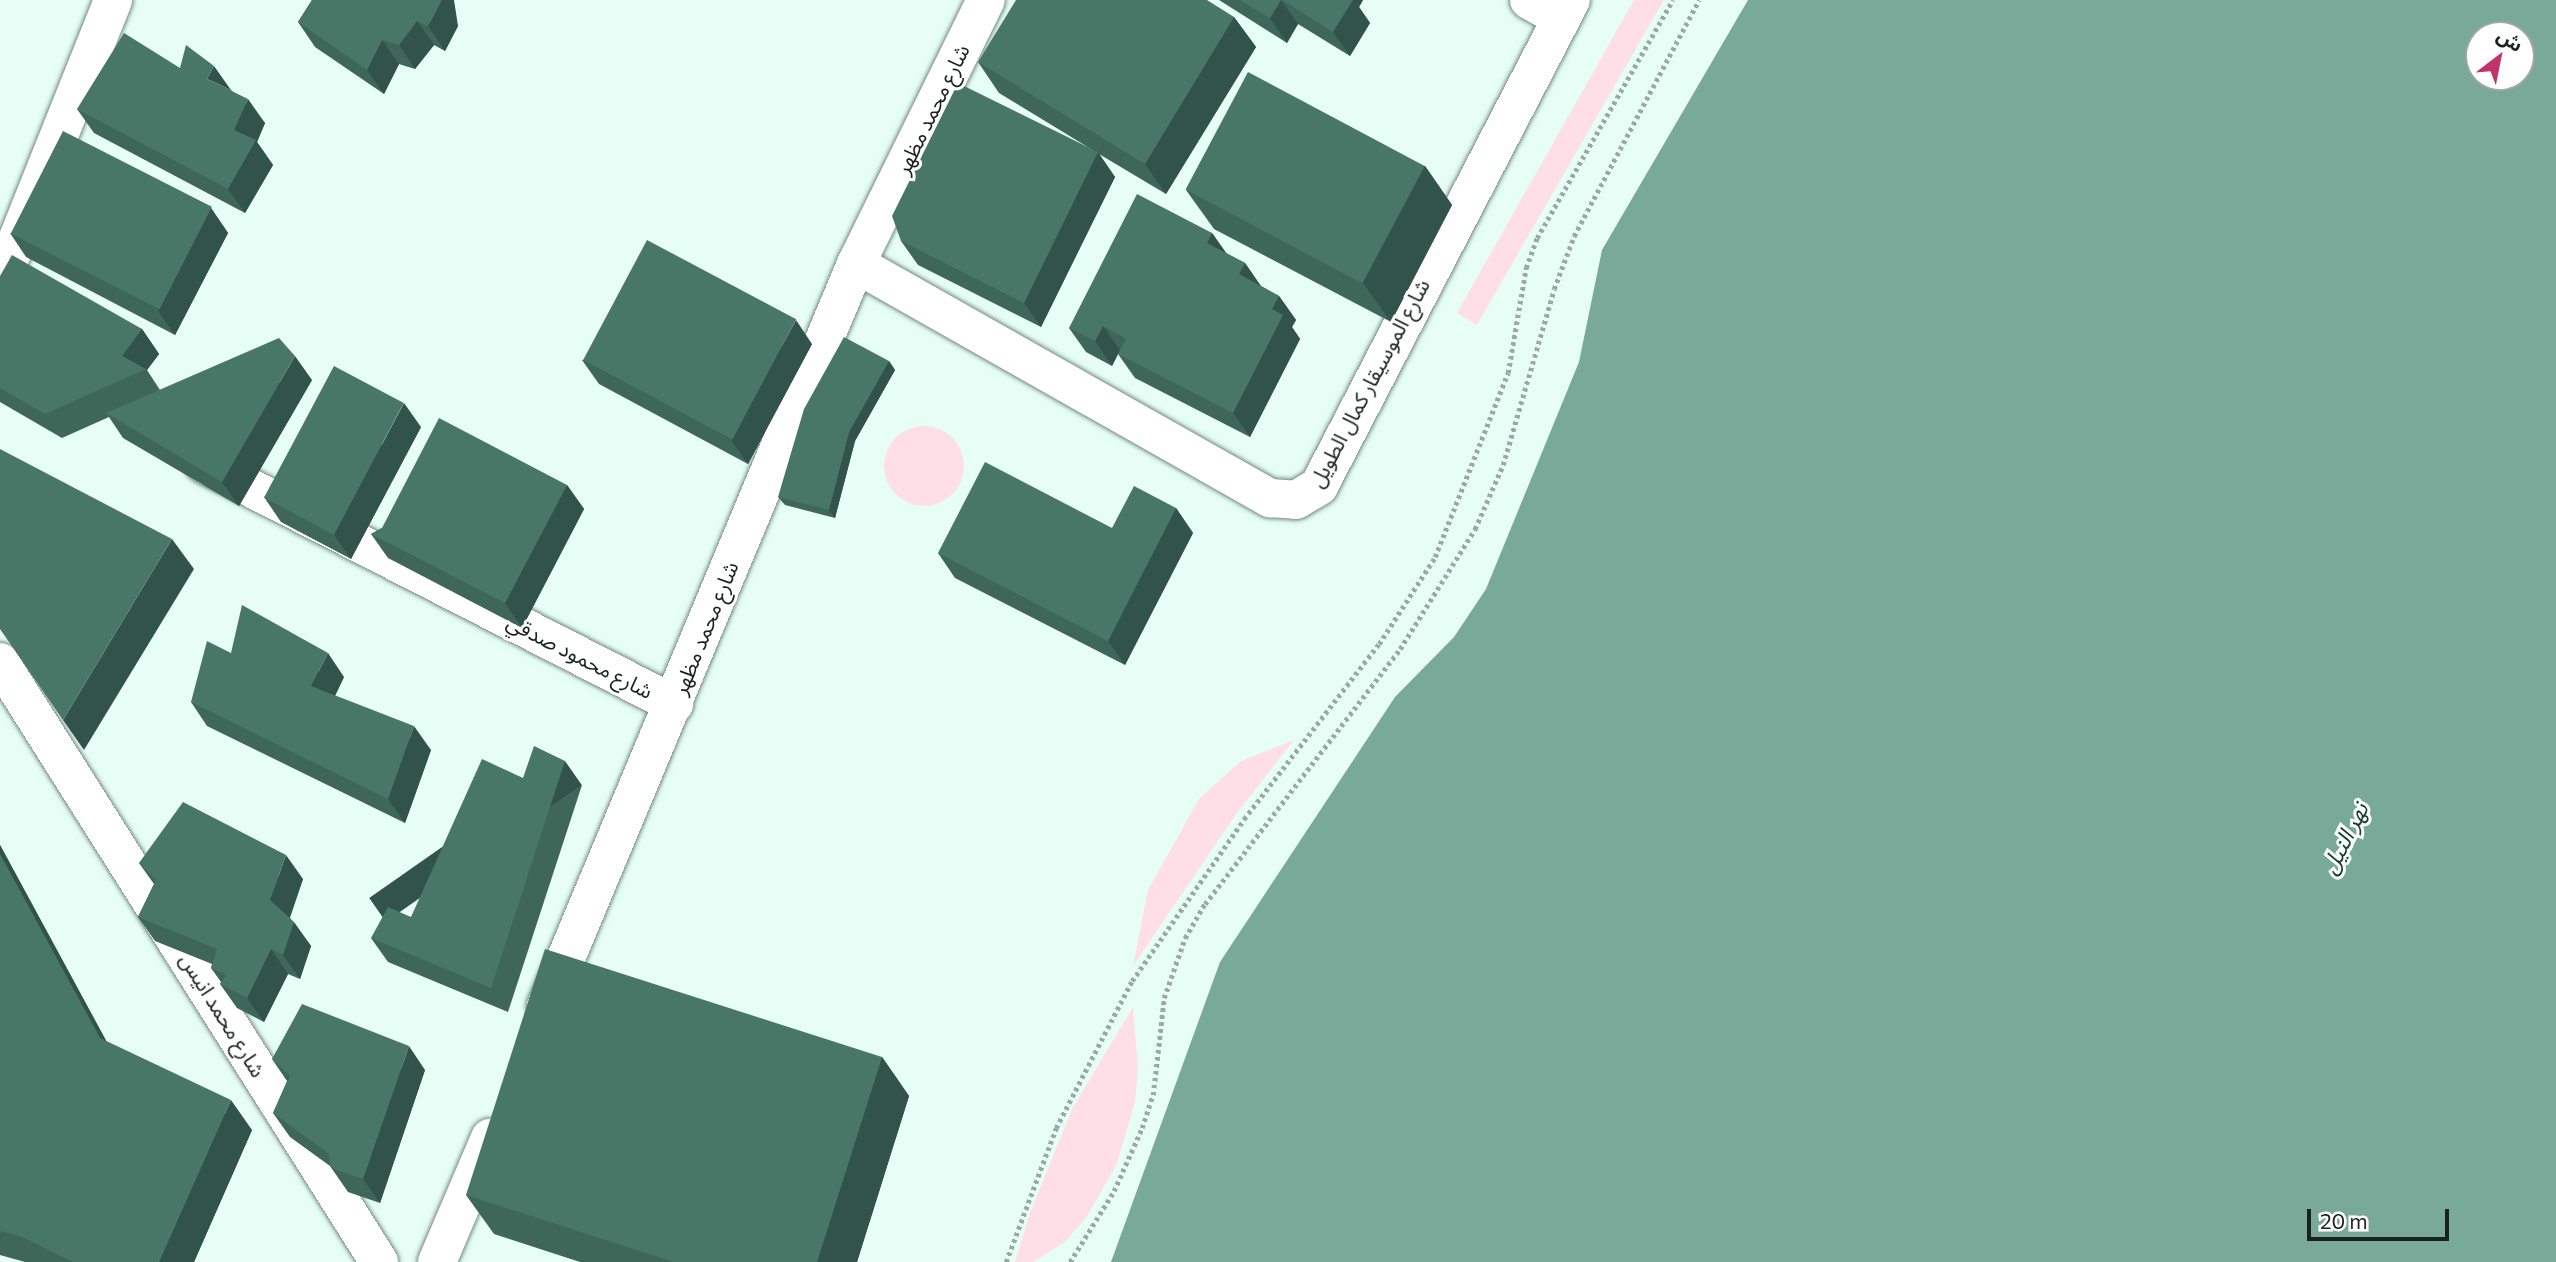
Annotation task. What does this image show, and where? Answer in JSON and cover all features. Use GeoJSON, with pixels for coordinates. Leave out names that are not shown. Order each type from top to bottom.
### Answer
{"type":"FeatureCollection","features":[{"type":"Feature","properties":{"kind":"street"},"geometry":{"type":"LineString","coordinates":[[0,283],[113,0]]}},
{"type":"Feature","properties":{"kind":"street","name":"شارع محمد مظهر"},"geometry":{"type":"LineString","coordinates":[[534,1034],[856,264],[976,3]]}},
{"type":"Feature","properties":{"kind":"street","name":"شارع الموسيقار كمال الطويل"},"geometry":{"type":"LineString","coordinates":[[856,264],[1270,499],[1296,500],[1318,486],[1554,6]]}},
{"type":"Feature","properties":{"kind":"street","name":"شارع محمود صدقي"},"geometry":{"type":"LineString","coordinates":[[167,445],[674,704]]}},
{"type":"Feature","properties":{"kind":"street","name":"شارع محمد انيس"},"geometry":{"type":"LineString","coordinates":[[0,662],[379,1262]]}},
{"type":"Feature","properties":{"kind":"street"},"geometry":{"type":"LineString","coordinates":[[437,1262],[502,1110]]}},
{"type":"Feature","properties":{"kind":"path"},"geometry":{"type":"LineString","coordinates":[[1006,1262],[1056,1128],[1132,981],[1244,819],[1379,644],[1435,556],[1508,373],[1526,268],[1537,237],[1673,0]]}},
{"type":"Feature","properties":{"kind":"path"},"geometry":{"type":"LineString","coordinates":[[1070,1262],[1114,1191],[1142,1128],[1158,1061],[1164,998],[1185,938],[1205,904],[1384,671],[1440,591],[1475,530],[1503,465],[1554,289],[1574,236],[1699,0]]}},
{"type":"Feature","properties":{"kind":"shaded area"},"geometry":{"type":"Polygon","coordinates":[[[1634,0],[1664,0],[1477,325],[1457,313],[1634,0]]]}},
{"type":"Feature","properties":{"kind":"shaded area"},"geometry":{"type":"Polygon","coordinates":[[[924,426],[939,429],[952,438],[961,451],[964,466],[961,481],[952,494],[939,503],[924,506],[909,503],[896,494],[887,481],[884,466],[887,451],[896,438],[909,429],[924,426]]]}},
{"type":"Feature","properties":{"kind":"shaded area"},"geometry":{"type":"Polygon","coordinates":[[[1294,740],[1237,813],[1133,966],[1148,890],[1199,799],[1241,761],[1294,740]]]}},
{"type":"Feature","properties":{"kind":"shaded area"},"geometry":{"type":"Polygon","coordinates":[[[1133,1007],[1138,1070],[1135,1102],[1117,1164],[1086,1218],[1066,1241],[1033,1262],[1015,1262],[1029,1215],[1073,1107],[1133,1007]]]}},
{"type":"Feature","properties":{"kind":"water","name":"نهر النيل"},"geometry":{"type":"Polygon","coordinates":[[[1748,0],[2556,0],[2556,1262],[1111,1262],[1220,962],[1395,697],[1454,637],[1486,589],[1579,362],[1602,250],[1748,0]]]}},
{"type":"Feature","properties":{"kind":"building"},"geometry":{"type":"Polygon","coordinates":[[[312,0],[441,2],[428,26],[417,21],[399,45],[382,40],[367,70],[298,22],[312,0]]]}},
{"type":"Feature","properties":{"kind":"building"},"geometry":{"type":"Polygon","coordinates":[[[1016,0],[1207,0],[1234,17],[1145,164],[978,62],[1016,0]]]}},
{"type":"Feature","properties":{"kind":"building"},"geometry":{"type":"Polygon","coordinates":[[[1240,0],[1281,0],[1270,18],[1240,0]]]}},
{"type":"Feature","properties":{"kind":"building"},"geometry":{"type":"Polygon","coordinates":[[[1282,0],[1353,0],[1333,32],[1282,0]]]}},
{"type":"Feature","properties":{"kind":"building"},"geometry":{"type":"Polygon","coordinates":[[[124,33],[180,68],[186,45],[214,66],[207,79],[248,99],[234,130],[256,140],[228,189],[77,109],[124,33]]]}},
{"type":"Feature","properties":{"kind":"building"},"geometry":{"type":"Polygon","coordinates":[[[1248,72],[1425,166],[1362,283],[1186,189],[1248,72]]]}},
{"type":"Feature","properties":{"kind":"building"},"geometry":{"type":"Polygon","coordinates":[[[958,83],[1098,152],[1024,303],[901,241],[892,216],[958,83]]]}},
{"type":"Feature","properties":{"kind":"building"},"geometry":{"type":"Polygon","coordinates":[[[63,131],[212,207],[160,309],[11,233],[63,131]]]}},
{"type":"Feature","properties":{"kind":"building"},"geometry":{"type":"Polygon","coordinates":[[[1137,194],[1212,233],[1207,243],[1245,263],[1239,274],[1279,296],[1272,309],[1283,315],[1233,413],[1118,354],[1126,339],[1103,326],[1095,341],[1069,328],[1137,194]]]}},
{"type":"Feature","properties":{"kind":"building"},"geometry":{"type":"Polygon","coordinates":[[[647,240],[796,319],[732,439],[583,360],[647,240]]]}},
{"type":"Feature","properties":{"kind":"building"},"geometry":{"type":"Polygon","coordinates":[[[12,255],[142,329],[122,356],[146,369],[45,414],[0,388],[0,276],[12,255]]]}},
{"type":"Feature","properties":{"kind":"building"},"geometry":{"type":"Polygon","coordinates":[[[844,337],[889,361],[849,432],[829,510],[778,497],[804,409],[844,337]]]}},
{"type":"Feature","properties":{"kind":"building"},"geometry":{"type":"Polygon","coordinates":[[[279,338],[295,356],[222,482],[106,413],[279,338]]]}},
{"type":"Feature","properties":{"kind":"building"},"geometry":{"type":"Polygon","coordinates":[[[334,366],[404,403],[334,535],[264,498],[334,366]]]}},
{"type":"Feature","properties":{"kind":"building"},"geometry":{"type":"Polygon","coordinates":[[[439,418],[567,485],[505,603],[371,534],[382,528],[439,418]]]}},
{"type":"Feature","properties":{"kind":"building"},"geometry":{"type":"Polygon","coordinates":[[[0,449],[172,539],[63,720],[0,629],[0,449]]]}},
{"type":"Feature","properties":{"kind":"building"},"geometry":{"type":"Polygon","coordinates":[[[985,462],[1112,528],[1134,486],[1176,508],[1108,641],[938,553],[985,462]]]}},
{"type":"Feature","properties":{"kind":"building"},"geometry":{"type":"Polygon","coordinates":[[[242,605],[328,653],[311,686],[414,726],[388,799],[191,702],[207,641],[231,653],[242,605]]]}},
{"type":"Feature","properties":{"kind":"building"},"geometry":{"type":"Polygon","coordinates":[[[534,746],[565,761],[491,988],[371,938],[388,907],[411,917],[482,759],[523,778],[534,746]]]}},
{"type":"Feature","properties":{"kind":"building"},"geometry":{"type":"Polygon","coordinates":[[[183,802],[286,855],[270,900],[294,922],[283,955],[271,949],[247,998],[220,984],[226,975],[211,968],[217,949],[138,917],[156,880],[139,863],[183,802]]]}},
{"type":"Feature","properties":{"kind":"building"},"geometry":{"type":"Polygon","coordinates":[[[0,854],[100,1038],[231,1100],[159,1262],[73,1262],[20,1236],[0,1231],[0,854]]]}},
{"type":"Feature","properties":{"kind":"building"},"geometry":{"type":"Polygon","coordinates":[[[545,949],[882,1057],[817,1262],[674,1262],[466,1195],[545,949]]]}},
{"type":"Feature","properties":{"kind":"building"},"geometry":{"type":"Polygon","coordinates":[[[302,1004],[409,1046],[363,1179],[331,1168],[328,1153],[273,1113],[290,1076],[272,1059],[302,1004]]]}}]}
